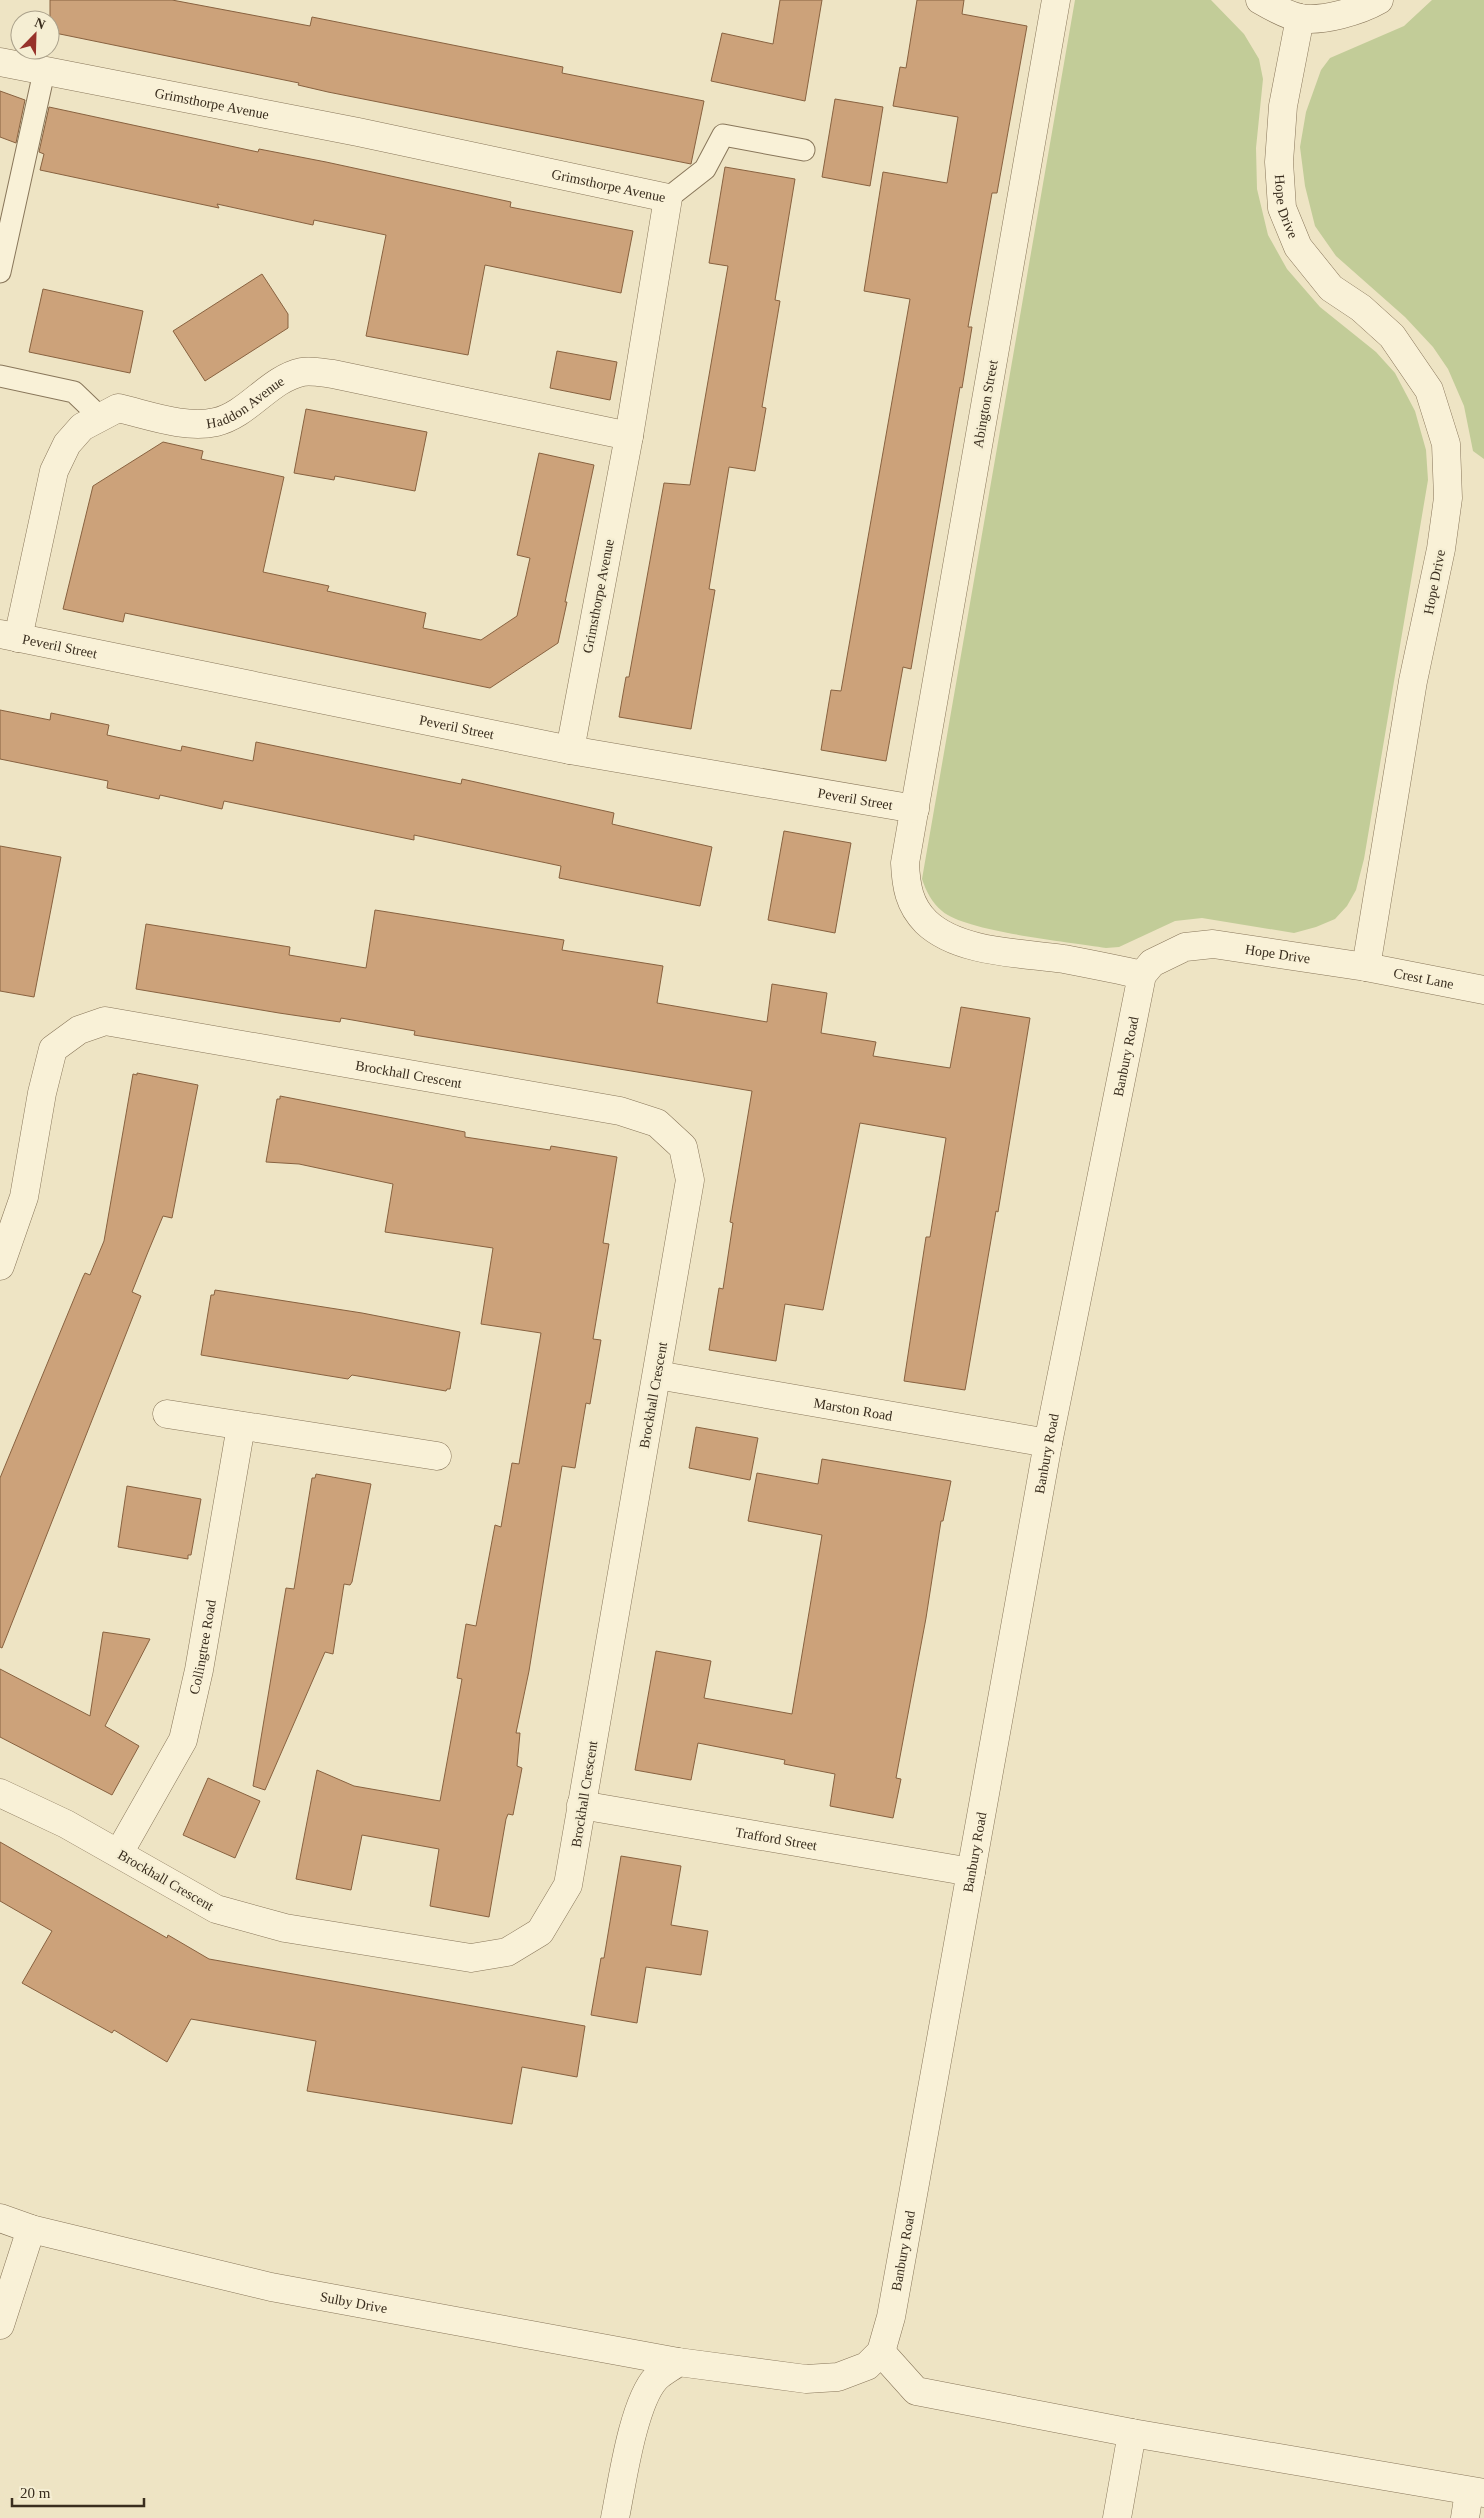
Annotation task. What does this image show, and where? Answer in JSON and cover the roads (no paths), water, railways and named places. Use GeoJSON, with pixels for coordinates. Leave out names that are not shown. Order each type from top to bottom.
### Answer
{"type":"FeatureCollection","features":[{"type":"Feature","properties":{"kind":"street","name":"Abington Street"},"geometry":{"type":"LineString","coordinates":[[1056,0],[905,863],[906,884],[909,897],[927,923],[958,941],[977,946],[1064,959],[1142,975]]}},
{"type":"Feature","properties":{"kind":"street"},"geometry":{"type":"LineString","coordinates":[[1260,0],[1273,8],[1300,18],[1344,15],[1379,0]]}},
{"type":"Feature","properties":{"kind":"street","name":"Hope Drive"},"geometry":{"type":"LineString","coordinates":[[1142,975],[1152,963],[1185,947],[1213,944],[1366,967],[1413,681],[1441,548],[1448,498],[1446,444],[1429,390],[1392,336],[1361,308],[1331,288],[1298,247],[1282,208],[1279,162],[1283,106],[1300,18]]}},
{"type":"Feature","properties":{"kind":"street","name":"Grimsthorpe Avenue"},"geometry":{"type":"LineString","coordinates":[[0,62],[358,132],[668,198],[629,436],[570,750]]}},
{"type":"Feature","properties":{"kind":"street","name":"Haddon Avenue"},"geometry":{"type":"LineString","coordinates":[[9,636],[54,471],[67,444],[82,428],[99,416],[118,408],[194,425],[218,421],[243,409],[287,377],[304,371],[333,374],[629,436]]}},
{"type":"Feature","properties":{"kind":"street","name":"Peveril Street"},"geometry":{"type":"LineString","coordinates":[[9,636],[570,750],[915,809]]}},
{"type":"Feature","properties":{"kind":"street","name":"Crest Lane"},"geometry":{"type":"LineString","coordinates":[[1366,967],[1484,990]]}},
{"type":"Feature","properties":{"kind":"street","name":"Banbury Road"},"geometry":{"type":"LineString","coordinates":[[881,2352],[891,2317],[1048,1443],[1142,975]]}},
{"type":"Feature","properties":{"kind":"street","name":"Brockhall Crescent"},"geometry":{"type":"LineString","coordinates":[[0,1266],[24,1197],[42,1093],[53,1049],[79,1030],[105,1021],[620,1111],[657,1122],[683,1147],[690,1180],[568,1884],[540,1932],[507,1952],[471,1958],[285,1928],[216,1909],[66,1824],[0,1793]]}},
{"type":"Feature","properties":{"kind":"street","name":"Marston Road"},"geometry":{"type":"LineString","coordinates":[[657,1375],[1048,1443]]}},
{"type":"Feature","properties":{"kind":"street"},"geometry":{"type":"LineString","coordinates":[[167,1414],[437,1456]]}},
{"type":"Feature","properties":{"kind":"street","name":"Collingtree Road"},"geometry":{"type":"LineString","coordinates":[[119,1853],[183,1740],[199,1670],[242,1426]]}},
{"type":"Feature","properties":{"kind":"street","name":"Trafford Street"},"geometry":{"type":"LineString","coordinates":[[581,1806],[971,1872]]}},
{"type":"Feature","properties":{"kind":"street","name":"Sulby Drive"},"geometry":{"type":"LineString","coordinates":[[0,2218],[31,2229],[271,2287],[678,2362]]}},
{"type":"Feature","properties":{"kind":"street"},"geometry":{"type":"LineString","coordinates":[[2,2319],[31,2229]]}},
{"type":"Feature","properties":{"kind":"street"},"geometry":{"type":"LineString","coordinates":[[615,2518],[626,2461],[641,2406],[656,2378],[678,2362],[806,2379],[838,2377],[866,2366],[881,2352],[916,2391],[1132,2433],[1477,2492],[1465,2518]]}},
{"type":"Feature","properties":{"kind":"street"},"geometry":{"type":"LineString","coordinates":[[1117,2518],[1132,2433]]}},
{"type":"Feature","properties":{"kind":"lane"},"geometry":{"type":"LineString","coordinates":[[0,272],[44,72]]}},
{"type":"Feature","properties":{"kind":"lane"},"geometry":{"type":"LineString","coordinates":[[668,198],[705,169],[723,135],[804,150]]}},
{"type":"Feature","properties":{"kind":"lane"},"geometry":{"type":"LineString","coordinates":[[0,376],[74,392],[99,416]]}}]}
